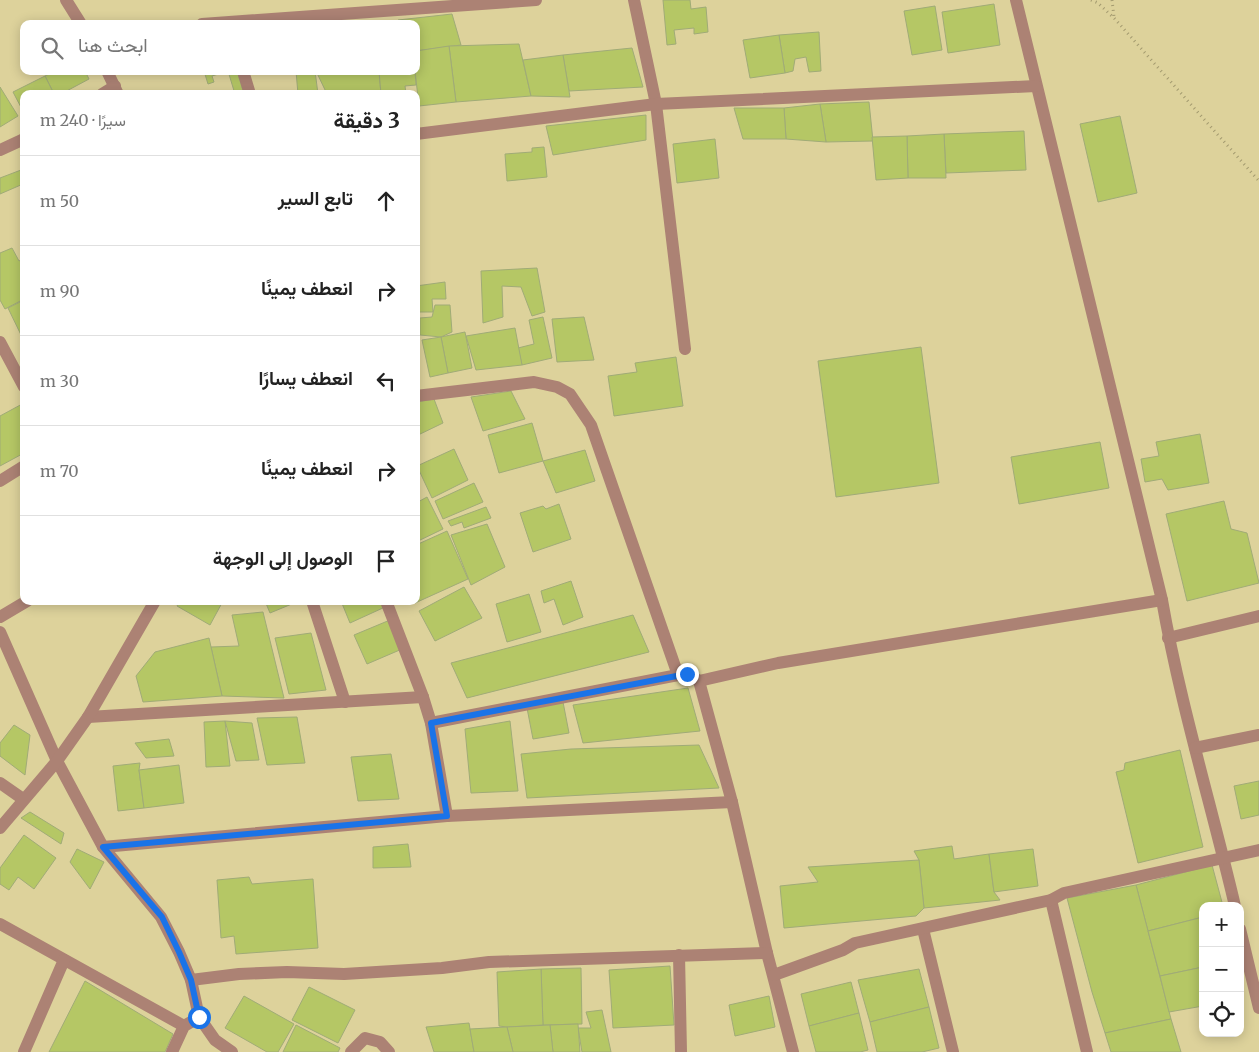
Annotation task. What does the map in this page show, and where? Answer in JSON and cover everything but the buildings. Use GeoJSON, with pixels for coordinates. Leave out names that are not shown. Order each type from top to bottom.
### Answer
{"type":"FeatureCollection","features":[{"type":"Feature","properties":{"kind":"street"},"geometry":{"type":"LineString","coordinates":[[66,0],[78,20]]}},
{"type":"Feature","properties":{"kind":"street"},"geometry":{"type":"LineString","coordinates":[[278,20],[536,0]]}},
{"type":"Feature","properties":{"kind":"street"},"geometry":{"type":"LineString","coordinates":[[634,0],[656,104],[685,349]]}},
{"type":"Feature","properties":{"kind":"street"},"geometry":{"type":"LineString","coordinates":[[1016,0],[1162,600],[1168,638],[1234,902]]}},
{"type":"Feature","properties":{"kind":"street"},"geometry":{"type":"LineString","coordinates":[[108,75],[116,90]]}},
{"type":"Feature","properties":{"kind":"street"},"geometry":{"type":"LineString","coordinates":[[244,75],[249,90]]}},
{"type":"Feature","properties":{"kind":"street"},"geometry":{"type":"LineString","coordinates":[[420,134],[656,104],[1036,86]]}},
{"type":"Feature","properties":{"kind":"street"},"geometry":{"type":"LineString","coordinates":[[0,150],[20,140]]}},
{"type":"Feature","properties":{"kind":"street"},"geometry":{"type":"LineString","coordinates":[[0,342],[20,380]]}},
{"type":"Feature","properties":{"kind":"street"},"geometry":{"type":"LineString","coordinates":[[420,396],[534,382],[557,387],[570,394],[591,425],[678,675]]}},
{"type":"Feature","properties":{"kind":"street"},"geometry":{"type":"LineString","coordinates":[[0,481],[20,468]]}},
{"type":"Feature","properties":{"kind":"street"},"geometry":{"type":"LineString","coordinates":[[431,723],[678,675],[687,674],[699,681],[778,663],[1162,600]]}},
{"type":"Feature","properties":{"kind":"street"},"geometry":{"type":"LineString","coordinates":[[0,617],[20,605]]}},
{"type":"Feature","properties":{"kind":"street"},"geometry":{"type":"LineString","coordinates":[[0,828],[57,761],[88,717],[152,605]]}},
{"type":"Feature","properties":{"kind":"street"},"geometry":{"type":"LineString","coordinates":[[313,605],[345,702]]}},
{"type":"Feature","properties":{"kind":"street"},"geometry":{"type":"LineString","coordinates":[[388,605],[423,696],[431,723],[447,816]]}},
{"type":"Feature","properties":{"kind":"street"},"geometry":{"type":"LineString","coordinates":[[1168,638],[1259,616]]}},
{"type":"Feature","properties":{"kind":"street"},"geometry":{"type":"LineString","coordinates":[[0,632],[57,761],[103,847],[162,917],[191,980],[199,1017],[216,1040],[232,1052]]}},
{"type":"Feature","properties":{"kind":"street"},"geometry":{"type":"LineString","coordinates":[[699,681],[732,802],[767,953],[793,1052]]}},
{"type":"Feature","properties":{"kind":"street"},"geometry":{"type":"LineString","coordinates":[[88,717],[423,696]]}},
{"type":"Feature","properties":{"kind":"street"},"geometry":{"type":"LineString","coordinates":[[1195,748],[1259,735]]}},
{"type":"Feature","properties":{"kind":"street"},"geometry":{"type":"LineString","coordinates":[[0,783],[24,799]]}},
{"type":"Feature","properties":{"kind":"street"},"geometry":{"type":"LineString","coordinates":[[103,847],[447,816],[732,802]]}},
{"type":"Feature","properties":{"kind":"street"},"geometry":{"type":"LineString","coordinates":[[774,975],[843,950],[855,943],[1051,900],[1064,893],[1259,850]]}},
{"type":"Feature","properties":{"kind":"street"},"geometry":{"type":"LineString","coordinates":[[1051,900],[1087,1052]]}},
{"type":"Feature","properties":{"kind":"street"},"geometry":{"type":"LineString","coordinates":[[0,924],[184,1026]]}},
{"type":"Feature","properties":{"kind":"street"},"geometry":{"type":"LineString","coordinates":[[923,929],[953,1052]]}},
{"type":"Feature","properties":{"kind":"street"},"geometry":{"type":"LineString","coordinates":[[1244,946],[1259,1008]]}},
{"type":"Feature","properties":{"kind":"street"},"geometry":{"type":"LineString","coordinates":[[191,980],[238,974],[287,972],[344,974],[442,968],[489,962],[767,953]]}},
{"type":"Feature","properties":{"kind":"street"},"geometry":{"type":"LineString","coordinates":[[679,955],[681,1052]]}},
{"type":"Feature","properties":{"kind":"street"},"geometry":{"type":"LineString","coordinates":[[24,1052],[64,960]]}},
{"type":"Feature","properties":{"kind":"street"},"geometry":{"type":"LineString","coordinates":[[172,1052],[184,1026],[199,1017]]}},
{"type":"Feature","properties":{"kind":"street"},"geometry":{"type":"LineString","coordinates":[[352,1052],[365,1038],[380,1042],[389,1052]]}},
{"type":"Feature","properties":{"kind":"path"},"geometry":{"type":"LineString","coordinates":[[1091,0],[1098,3],[1114,18],[1259,181]]}},
{"type":"Feature","properties":{"kind":"path"},"geometry":{"type":"LineString","coordinates":[[1112,0],[1114,18]]}},
{"type":"Feature","properties":{"kind":"route"},"geometry":{"type":"LineString","coordinates":[[199,1017],[191,980],[162,917],[103,847],[447,816],[431,723],[687,674]]}}]}
